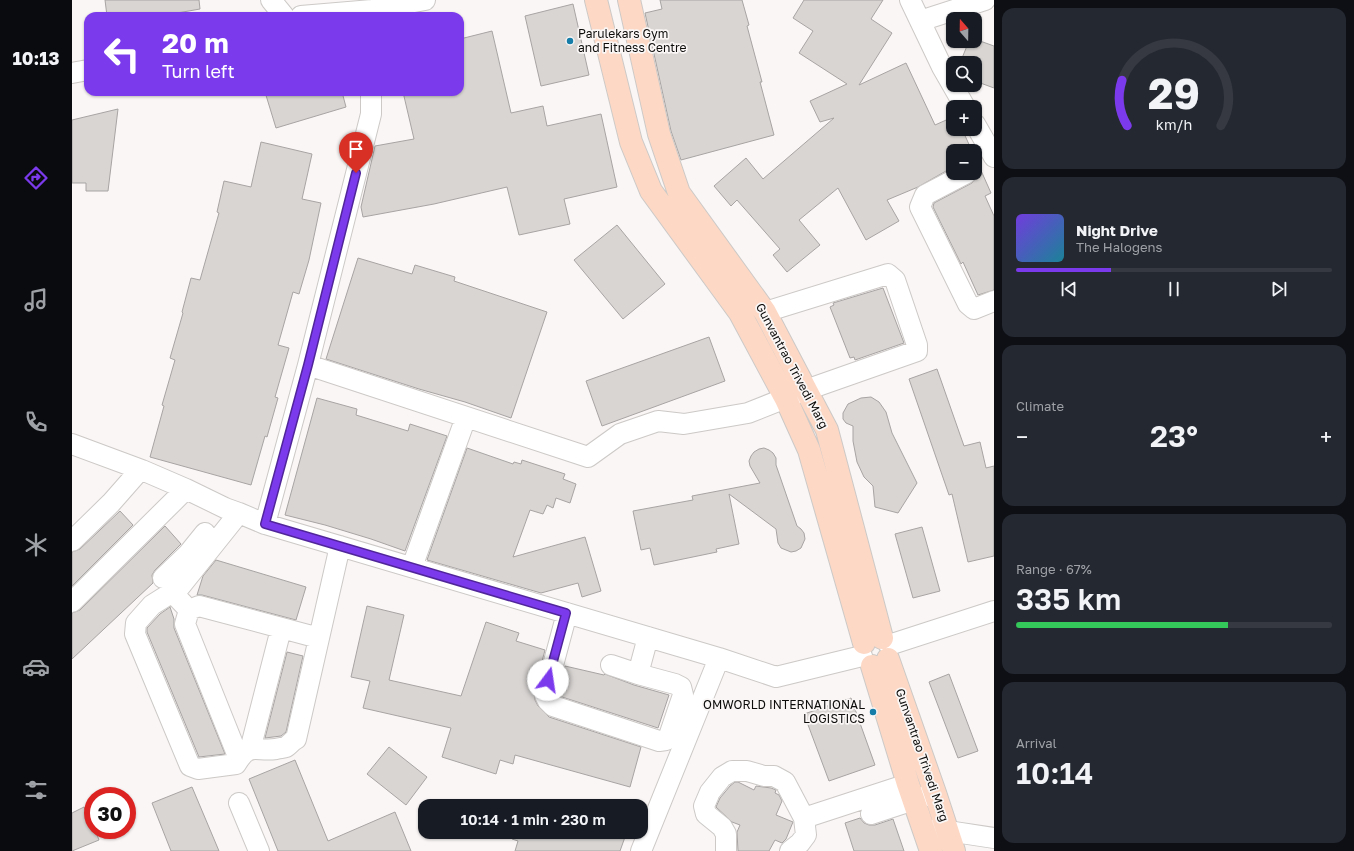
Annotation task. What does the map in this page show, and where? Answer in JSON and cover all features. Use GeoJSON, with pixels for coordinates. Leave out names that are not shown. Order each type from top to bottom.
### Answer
{"type":"FeatureCollection","features":[{"type":"Feature","properties":{"kind":"street"},"geometry":{"type":"LineString","coordinates":[[272,0],[281,12]]}},
{"type":"Feature","properties":{"kind":"street"},"geometry":{"type":"LineString","coordinates":[[376,12],[425,0]]}},
{"type":"Feature","properties":{"kind":"street"},"geometry":{"type":"LineString","coordinates":[[596,0],[631,142],[651,191],[670,199]]}},
{"type":"Feature","properties":{"kind":"street","name":"Gunvantrao Trivedi Marg"},"geometry":{"type":"LineString","coordinates":[[629,0],[659,134],[670,199],[733,287],[765,312],[827,430],[876,651],[935,792],[951,841]]}},
{"type":"Feature","properties":{"kind":"street"},"geometry":{"type":"LineString","coordinates":[[910,0],[942,67],[961,100]]}},
{"type":"Feature","properties":{"kind":"street"},"geometry":{"type":"LineString","coordinates":[[920,21],[985,0]]}},
{"type":"Feature","properties":{"kind":"street"},"geometry":{"type":"LineString","coordinates":[[72,73],[84,71]]}},
{"type":"Feature","properties":{"kind":"street"},"geometry":{"type":"LineString","coordinates":[[265,524],[308,365],[371,114],[371,96]]}},
{"type":"Feature","properties":{"kind":"street"},"geometry":{"type":"LineString","coordinates":[[982,136],[994,158],[982,165]]}},
{"type":"Feature","properties":{"kind":"street"},"geometry":{"type":"LineString","coordinates":[[953,180],[924,195],[920,207],[968,304],[974,309],[994,301]]}},
{"type":"Feature","properties":{"kind":"street"},"geometry":{"type":"LineString","coordinates":[[308,365],[588,457],[620,434],[658,421],[684,424],[748,413],[806,390],[917,350],[918,345],[896,280],[888,274],[765,312]]}},
{"type":"Feature","properties":{"kind":"street"},"geometry":{"type":"LineString","coordinates":[[733,287],[740,313],[786,399],[809,450],[876,651],[910,792],[931,851]]}},
{"type":"Feature","properties":{"kind":"street"},"geometry":{"type":"LineString","coordinates":[[412,567],[466,417]]}},
{"type":"Feature","properties":{"kind":"street"},"geometry":{"type":"LineString","coordinates":[[72,444],[186,489],[265,524],[719,658],[776,677],[876,651],[994,611]]}},
{"type":"Feature","properties":{"kind":"street"},"geometry":{"type":"LineString","coordinates":[[72,541],[111,503],[140,470]]}},
{"type":"Feature","properties":{"kind":"street"},"geometry":{"type":"LineString","coordinates":[[72,602],[186,489]]}},
{"type":"Feature","properties":{"kind":"street"},"geometry":{"type":"LineString","coordinates":[[167,585],[179,588],[232,510]]}},
{"type":"Feature","properties":{"kind":"street"},"geometry":{"type":"LineString","coordinates":[[167,585],[136,623],[135,634],[190,766],[198,769],[236,764],[245,754],[254,748],[268,750],[285,747],[296,739],[340,546]]}},
{"type":"Feature","properties":{"kind":"street"},"geometry":{"type":"LineString","coordinates":[[167,585],[189,610]]}},
{"type":"Feature","properties":{"kind":"street"},"geometry":{"type":"LineString","coordinates":[[189,610],[199,606],[319,638]]}},
{"type":"Feature","properties":{"kind":"street"},"geometry":{"type":"LineString","coordinates":[[189,610],[185,624],[245,754]]}},
{"type":"Feature","properties":{"kind":"street"},"geometry":{"type":"LineString","coordinates":[[566,613],[545,694],[548,701],[553,706],[659,741],[666,740],[669,736],[683,695],[681,687],[611,666]]}},
{"type":"Feature","properties":{"kind":"street"},"geometry":{"type":"LineString","coordinates":[[245,754],[281,629]]}},
{"type":"Feature","properties":{"kind":"street"},"geometry":{"type":"LineString","coordinates":[[638,674],[648,637]]}},
{"type":"Feature","properties":{"kind":"street"},"geometry":{"type":"LineString","coordinates":[[641,851],[719,658]]}},
{"type":"Feature","properties":{"kind":"street"},"geometry":{"type":"LineString","coordinates":[[726,851],[726,834],[722,827],[706,814],[704,806],[710,792],[722,777],[732,771],[748,771],[764,776],[774,776],[785,782],[804,818],[806,835],[800,843],[790,851]]}},
{"type":"Feature","properties":{"kind":"street"},"geometry":{"type":"LineString","coordinates":[[871,814],[910,792]]}},
{"type":"Feature","properties":{"kind":"street"},"geometry":{"type":"LineString","coordinates":[[804,818],[910,792],[935,792]]}},
{"type":"Feature","properties":{"kind":"street"},"geometry":{"type":"LineString","coordinates":[[239,803],[259,851]]}},
{"type":"Feature","properties":{"kind":"street"},"geometry":{"type":"LineString","coordinates":[[924,830],[951,841],[994,838]]}},
{"type":"Feature","properties":{"kind":"building"},"geometry":{"type":"Polygon","coordinates":[[[105,0],[199,0],[200,9],[183,12],[106,12],[105,0]]]}},
{"type":"Feature","properties":{"kind":"building"},"geometry":{"type":"Polygon","coordinates":[[[660,0],[742,0],[749,25],[747,26],[762,82],[760,82],[774,135],[681,160],[671,131],[645,13],[662,9],[660,0]]]}},
{"type":"Feature","properties":{"kind":"building"},"geometry":{"type":"Polygon","coordinates":[[[804,0],[883,0],[871,19],[892,33],[859,85],[906,63],[935,125],[946,120],[946,136],[965,136],[969,144],[946,144],[946,171],[918,187],[887,200],[899,221],[866,240],[838,188],[799,220],[820,245],[787,272],[773,255],[780,249],[737,200],[731,206],[714,186],[746,158],[763,179],[834,118],[820,122],[810,101],[847,84],[799,53],[813,31],[793,18],[804,0]]]}},
{"type":"Feature","properties":{"kind":"building"},"geometry":{"type":"Polygon","coordinates":[[[573,4],[589,75],[541,86],[525,16],[573,4]]]}},
{"type":"Feature","properties":{"kind":"building"},"geometry":{"type":"Polygon","coordinates":[[[492,31],[511,113],[543,106],[547,126],[601,114],[617,187],[564,199],[570,224],[519,235],[507,187],[434,204],[363,217],[361,207],[375,146],[414,139],[404,96],[464,96],[464,38],[492,31]]]}},
{"type":"Feature","properties":{"kind":"building"},"geometry":{"type":"Polygon","coordinates":[[[982,42],[994,46],[994,88],[982,84],[982,56],[963,56],[966,48],[982,48],[982,42]]]}},
{"type":"Feature","properties":{"kind":"building"},"geometry":{"type":"Polygon","coordinates":[[[266,96],[343,96],[346,107],[276,128],[266,96]]]}},
{"type":"Feature","properties":{"kind":"building"},"geometry":{"type":"Polygon","coordinates":[[[118,109],[108,191],[86,191],[86,183],[72,183],[72,120],[118,109]]]}},
{"type":"Feature","properties":{"kind":"building"},"geometry":{"type":"Polygon","coordinates":[[[261,142],[312,154],[302,199],[321,203],[309,260],[299,294],[293,292],[278,345],[289,348],[275,397],[278,398],[251,485],[150,457],[164,406],[162,405],[175,360],[170,358],[191,278],[200,280],[219,213],[217,212],[224,181],[251,187],[261,142]]]}},
{"type":"Feature","properties":{"kind":"building"},"geometry":{"type":"Polygon","coordinates":[[[982,173],[991,193],[985,196],[994,216],[994,290],[978,295],[963,262],[961,264],[933,207],[934,203],[975,180],[982,180],[982,173]]]}},
{"type":"Feature","properties":{"kind":"building"},"geometry":{"type":"Polygon","coordinates":[[[617,225],[665,284],[623,319],[574,260],[617,225]]]}},
{"type":"Feature","properties":{"kind":"building"},"geometry":{"type":"Polygon","coordinates":[[[358,258],[412,274],[415,265],[455,277],[454,281],[547,312],[511,418],[465,402],[326,359],[358,258]]]}},
{"type":"Feature","properties":{"kind":"building"},"geometry":{"type":"Polygon","coordinates":[[[883,288],[904,343],[855,360],[854,357],[850,358],[830,307],[834,305],[833,303],[883,288]]]}},
{"type":"Feature","properties":{"kind":"building"},"geometry":{"type":"Polygon","coordinates":[[[709,337],[725,381],[602,426],[586,381],[709,337]]]}},
{"type":"Feature","properties":{"kind":"building"},"geometry":{"type":"Polygon","coordinates":[[[937,369],[964,446],[980,442],[986,468],[994,466],[994,556],[968,562],[952,494],[949,495],[909,379],[937,369]]]}},
{"type":"Feature","properties":{"kind":"building"},"geometry":{"type":"Polygon","coordinates":[[[871,397],[879,402],[886,412],[892,433],[917,483],[898,513],[875,507],[873,486],[864,477],[857,462],[853,441],[853,426],[846,423],[843,419],[843,413],[848,404],[861,398],[871,397]]]}},
{"type":"Feature","properties":{"kind":"building"},"geometry":{"type":"Polygon","coordinates":[[[317,398],[357,409],[356,415],[408,431],[410,424],[447,436],[405,551],[325,525],[285,515],[317,398]]]}},
{"type":"Feature","properties":{"kind":"building"},"geometry":{"type":"Polygon","coordinates":[[[467,448],[513,464],[514,462],[521,464],[522,460],[565,474],[563,479],[576,484],[570,503],[556,498],[553,508],[547,505],[543,514],[530,510],[513,557],[585,537],[601,591],[582,597],[578,583],[541,593],[427,560],[467,448]]]}},
{"type":"Feature","properties":{"kind":"building"},"geometry":{"type":"Polygon","coordinates":[[[764,448],[773,453],[776,458],[776,465],[797,526],[804,533],[805,539],[801,548],[791,552],[781,548],[778,543],[776,529],[729,494],[739,544],[716,549],[717,552],[654,565],[650,548],[641,550],[633,511],[693,500],[692,496],[760,483],[750,466],[749,461],[754,452],[764,448]]]}},
{"type":"Feature","properties":{"kind":"building"},"geometry":{"type":"Polygon","coordinates":[[[120,511],[133,525],[72,586],[72,552],[80,549],[120,511]]]}},
{"type":"Feature","properties":{"kind":"building"},"geometry":{"type":"Polygon","coordinates":[[[165,526],[181,544],[155,570],[152,575],[153,583],[72,659],[72,613],[80,610],[165,526]]]}},
{"type":"Feature","properties":{"kind":"building"},"geometry":{"type":"Polygon","coordinates":[[[922,527],[940,591],[913,598],[895,534],[922,527]]]}},
{"type":"Feature","properties":{"kind":"building"},"geometry":{"type":"Polygon","coordinates":[[[216,560],[306,587],[296,620],[202,595],[197,595],[203,576],[216,560]]]}},
{"type":"Feature","properties":{"kind":"building"},"geometry":{"type":"Polygon","coordinates":[[[367,606],[404,615],[389,680],[461,696],[486,622],[519,633],[516,641],[545,650],[534,692],[535,700],[538,706],[549,717],[641,747],[630,787],[515,755],[513,764],[500,760],[496,774],[442,757],[451,728],[363,708],[370,681],[351,677],[367,606]]]}},
{"type":"Feature","properties":{"kind":"building"},"geometry":{"type":"Polygon","coordinates":[[[170,607],[174,619],[174,628],[225,754],[199,757],[147,632],[147,628],[160,614],[170,607]]]}},
{"type":"Feature","properties":{"kind":"building"},"geometry":{"type":"Polygon","coordinates":[[[287,652],[303,656],[286,732],[281,736],[265,738],[287,652]]]}},
{"type":"Feature","properties":{"kind":"building"},"geometry":{"type":"Polygon","coordinates":[[[565,666],[605,674],[634,685],[669,695],[658,728],[559,696],[557,694],[565,666]]]}},
{"type":"Feature","properties":{"kind":"building"},"geometry":{"type":"Polygon","coordinates":[[[949,674],[978,751],[958,758],[929,682],[949,674]]]}},
{"type":"Feature","properties":{"kind":"building"},"geometry":{"type":"Polygon","coordinates":[[[851,698],[875,765],[829,781],[804,714],[851,698]]]}},
{"type":"Feature","properties":{"kind":"building"},"geometry":{"type":"Polygon","coordinates":[[[389,747],[427,777],[406,805],[367,774],[389,747]]]}},
{"type":"Feature","properties":{"kind":"building"},"geometry":{"type":"Polygon","coordinates":[[[295,760],[328,841],[395,812],[411,851],[278,851],[249,779],[295,760]]]}},
{"type":"Feature","properties":{"kind":"building"},"geometry":{"type":"Polygon","coordinates":[[[735,782],[754,790],[756,786],[776,790],[775,793],[779,795],[782,801],[776,815],[793,822],[786,839],[782,843],[775,840],[769,851],[738,851],[737,832],[740,825],[732,822],[716,807],[720,798],[735,782]]]}},
{"type":"Feature","properties":{"kind":"building"},"geometry":{"type":"Polygon","coordinates":[[[192,787],[219,851],[171,851],[152,803],[192,787]]]}},
{"type":"Feature","properties":{"kind":"building"},"geometry":{"type":"Polygon","coordinates":[[[84,807],[84,839],[99,840],[72,851],[72,813],[84,807]]]}},
{"type":"Feature","properties":{"kind":"building"},"geometry":{"type":"Polygon","coordinates":[[[860,818],[864,823],[869,825],[875,825],[893,819],[904,851],[854,851],[845,823],[860,818]]]}},
{"type":"Feature","properties":{"kind":"building"},"geometry":{"type":"Polygon","coordinates":[[[512,839],[624,839],[620,851],[515,851],[518,841],[512,839]]]}},
{"type":"Feature","properties":{"kind":"place","name":"Parulekars Gym and Fitness Centre"},"geometry":{"type":"Point","coordinates":[570,41]}},
{"type":"Feature","properties":{"kind":"place","name":"OMWORLD INTERNATIONAL LOGISTICS"},"geometry":{"type":"Point","coordinates":[873,712]}},
{"type":"Feature","properties":{"kind":"route"},"geometry":{"type":"LineString","coordinates":[[356,173],[308,365],[265,524],[566,613],[548,680]]}}]}
